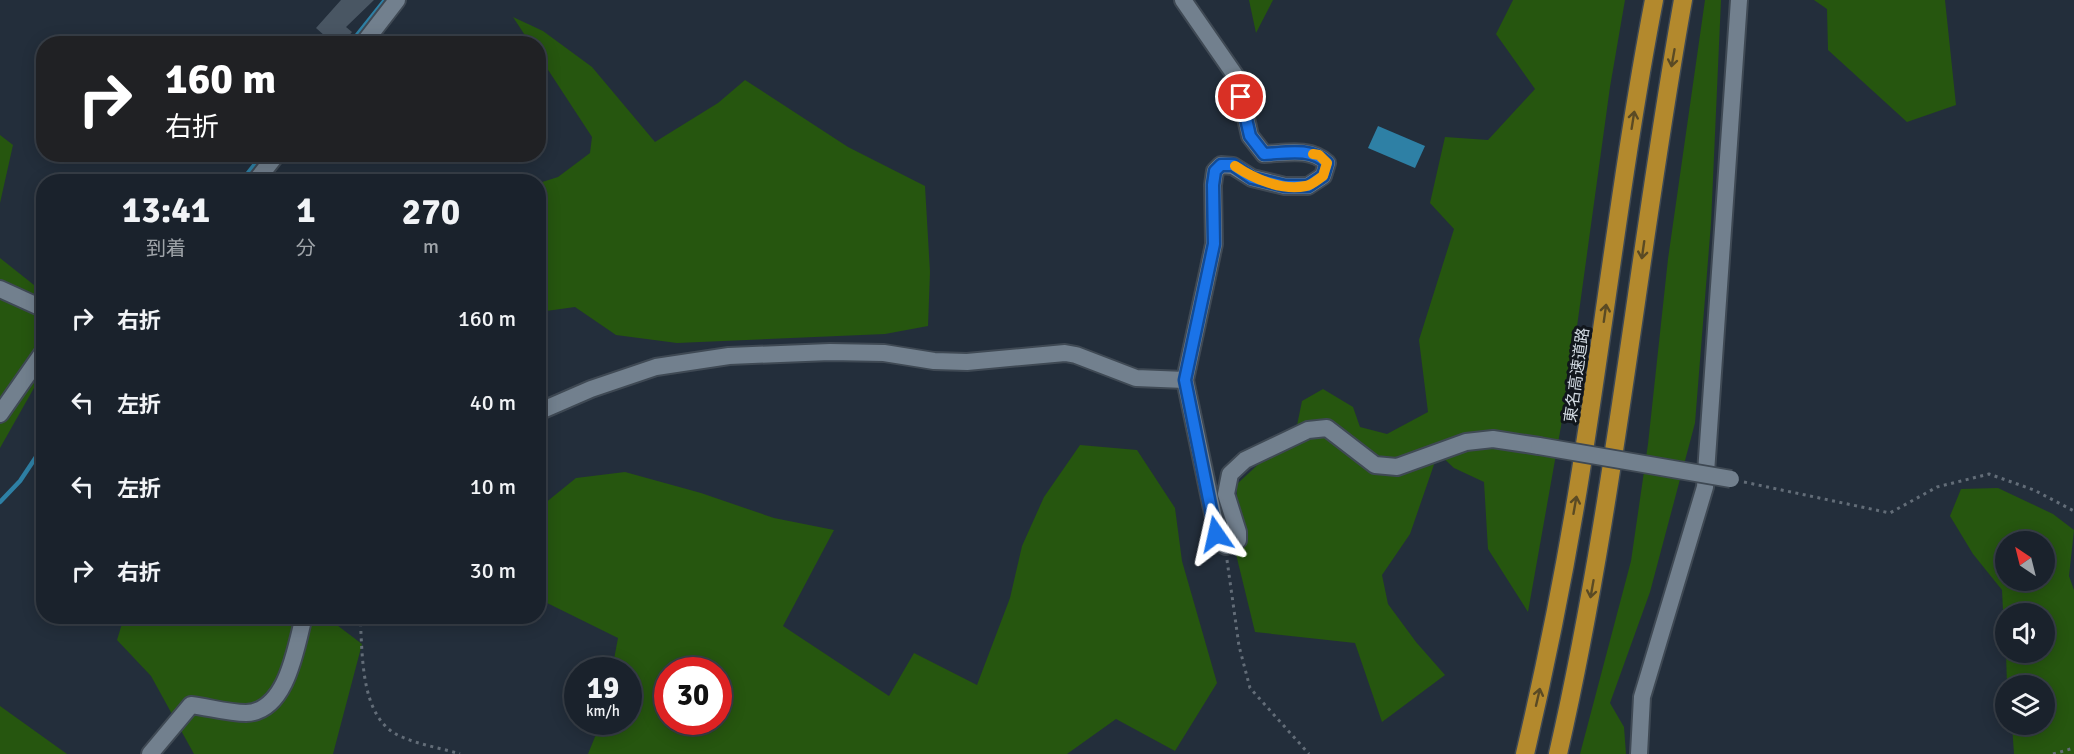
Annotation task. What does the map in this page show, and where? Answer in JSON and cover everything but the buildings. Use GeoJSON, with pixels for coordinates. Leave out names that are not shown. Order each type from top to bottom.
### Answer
{"type":"FeatureCollection","features":[{"type":"Feature","properties":{"kind":"highway","name":"東名高速道路"},"geometry":{"type":"LineString","coordinates":[[1525,754],[1547,656],[1581,472],[1654,0]]}},
{"type":"Feature","properties":{"kind":"highway"},"geometry":{"type":"LineString","coordinates":[[1558,754],[1577,673],[1596,571],[1663,110],[1683,0]]}},
{"type":"Feature","properties":{"kind":"street"},"geometry":{"type":"LineString","coordinates":[[369,36],[397,0]]}},
{"type":"Feature","properties":{"kind":"street"},"geometry":{"type":"LineString","coordinates":[[1183,0],[1237,78],[1250,136],[1264,154],[1308,152],[1319,155],[1327,163],[1323,176],[1308,186],[1285,186],[1252,178],[1233,165],[1221,165],[1215,171],[1213,185],[1214,244],[1185,380],[1219,542],[1226,546],[1238,540],[1238,532],[1226,494],[1230,474],[1245,460],[1308,430],[1327,428],[1375,465],[1397,467],[1466,442],[1493,439],[1731,479]]}},
{"type":"Feature","properties":{"kind":"street"},"geometry":{"type":"LineString","coordinates":[[1639,754],[1642,697],[1705,487],[1739,0]]}},
{"type":"Feature","properties":{"kind":"street"},"geometry":{"type":"LineString","coordinates":[[261,174],[271,162]]}},
{"type":"Feature","properties":{"kind":"street"},"geometry":{"type":"LineString","coordinates":[[0,289],[36,305]]}},
{"type":"Feature","properties":{"kind":"street"},"geometry":{"type":"LineString","coordinates":[[546,409],[591,389],[656,367],[729,356],[830,351],[884,353],[934,361],[967,362],[1065,353],[1136,378],[1185,380]]}},
{"type":"Feature","properties":{"kind":"street"},"geometry":{"type":"LineString","coordinates":[[0,414],[36,362]]}},
{"type":"Feature","properties":{"kind":"street"},"geometry":{"type":"LineString","coordinates":[[150,754],[191,705],[247,713],[262,708],[278,695],[291,667],[302,624]]}},
{"type":"Feature","properties":{"kind":"path"},"geometry":{"type":"LineString","coordinates":[[1731,479],[1890,513],[1937,487],[1989,474],[2034,490],[2074,511]]}},
{"type":"Feature","properties":{"kind":"path"},"geometry":{"type":"LineString","coordinates":[[1226,546],[1239,646],[1250,688],[1309,754]]}},
{"type":"Feature","properties":{"kind":"path"},"geometry":{"type":"LineString","coordinates":[[360,624],[364,683],[371,704],[383,724],[400,737],[460,754]]}},
{"type":"Feature","properties":{"kind":"path"},"geometry":{"type":"LineString","coordinates":[[2053,754],[2074,748]]}},
{"type":"Feature","properties":{"kind":"green space"},"geometry":{"type":"Polygon","coordinates":[[[1249,0],[1273,0],[1256,33],[1249,0]]]}},
{"type":"Feature","properties":{"kind":"green space"},"geometry":{"type":"Polygon","coordinates":[[[1513,0],[1625,0],[1610,87],[1571,370],[1528,612],[1488,549],[1484,482],[1454,468],[1438,453],[1410,534],[1382,575],[1388,604],[1416,642],[1445,675],[1382,722],[1355,643],[1255,632],[1236,554],[1237,484],[1295,435],[1302,401],[1323,389],[1353,407],[1360,427],[1387,434],[1428,412],[1419,340],[1454,229],[1430,203],[1445,137],[1488,140],[1535,89],[1496,34],[1513,0]]]}},
{"type":"Feature","properties":{"kind":"green space"},"geometry":{"type":"Polygon","coordinates":[[[1705,0],[1721,0],[1711,223],[1695,423],[1650,592],[1610,703],[1624,727],[1626,754],[1580,754],[1631,561],[1648,444],[1668,259],[1705,0]]]}},
{"type":"Feature","properties":{"kind":"green space"},"geometry":{"type":"Polygon","coordinates":[[[1814,0],[1945,0],[1956,105],[1907,122],[1828,50],[1827,9],[1814,0]]]}},
{"type":"Feature","properties":{"kind":"green space"},"geometry":{"type":"Polygon","coordinates":[[[513,17],[543,31],[592,67],[655,142],[718,103],[745,80],[848,147],[925,186],[930,272],[928,326],[885,334],[677,343],[616,335],[575,307],[546,311],[546,181],[558,177],[590,153],[592,137],[546,67],[546,36],[525,36],[513,17]]]}},
{"type":"Feature","properties":{"kind":"green space"},"geometry":{"type":"Polygon","coordinates":[[[0,135],[13,145],[0,203],[0,135]]]}},
{"type":"Feature","properties":{"kind":"green space"},"geometry":{"type":"Polygon","coordinates":[[[0,258],[36,287],[36,384],[0,448],[0,258]]]}},
{"type":"Feature","properties":{"kind":"green space"},"geometry":{"type":"Polygon","coordinates":[[[1080,445],[1137,450],[1175,508],[1182,561],[1217,683],[1175,751],[1116,719],[1067,754],[588,754],[596,735],[642,735],[642,657],[614,657],[618,638],[546,602],[546,502],[576,478],[625,472],[701,493],[774,518],[834,530],[783,626],[889,696],[914,653],[977,685],[1010,598],[1022,546],[1044,497],[1080,445]]]}},
{"type":"Feature","properties":{"kind":"green space"},"geometry":{"type":"Polygon","coordinates":[[[1998,488],[2053,514],[2074,530],[2069,576],[2074,590],[2074,754],[2014,754],[2013,735],[2055,735],[2055,675],[2007,675],[2006,663],[2055,663],[2055,603],[2003,603],[2002,591],[2055,591],[2055,531],[1995,531],[1995,581],[1973,554],[1950,516],[1961,489],[1998,488]]]}},
{"type":"Feature","properties":{"kind":"green space"},"geometry":{"type":"Polygon","coordinates":[[[122,624],[336,624],[362,644],[333,754],[194,754],[151,676],[117,640],[122,624]]]}},
{"type":"Feature","properties":{"kind":"green space"},"geometry":{"type":"Polygon","coordinates":[[[0,706],[67,754],[0,754],[0,706]]]}},
{"type":"Feature","properties":{"kind":"water"},"geometry":{"type":"Polygon","coordinates":[[[1378,126],[1425,146],[1415,168],[1368,148],[1378,126]]]}},
{"type":"Feature","properties":{"kind":"waterway"},"geometry":{"type":"LineString","coordinates":[[356,36],[385,0]]}},
{"type":"Feature","properties":{"kind":"waterway"},"geometry":{"type":"LineString","coordinates":[[247,174],[257,162]]}},
{"type":"Feature","properties":{"kind":"waterway"},"geometry":{"type":"LineString","coordinates":[[0,502],[20,481],[36,457]]}},
{"type":"Feature","properties":{"kind":"slow traffic"},"geometry":{"type":"LineString","coordinates":[[1235,166],[1252,178],[1285,186],[1308,186],[1323,176],[1327,163],[1319,155],[1313,154]]}},
{"type":"Feature","properties":{"kind":"route"},"geometry":{"type":"LineString","coordinates":[[1216,534],[1185,380],[1214,244],[1213,185],[1215,171],[1221,165],[1233,165],[1252,178],[1285,186],[1308,186],[1323,176],[1327,163],[1319,155],[1308,152],[1264,154],[1250,136],[1241,97]]}}]}
